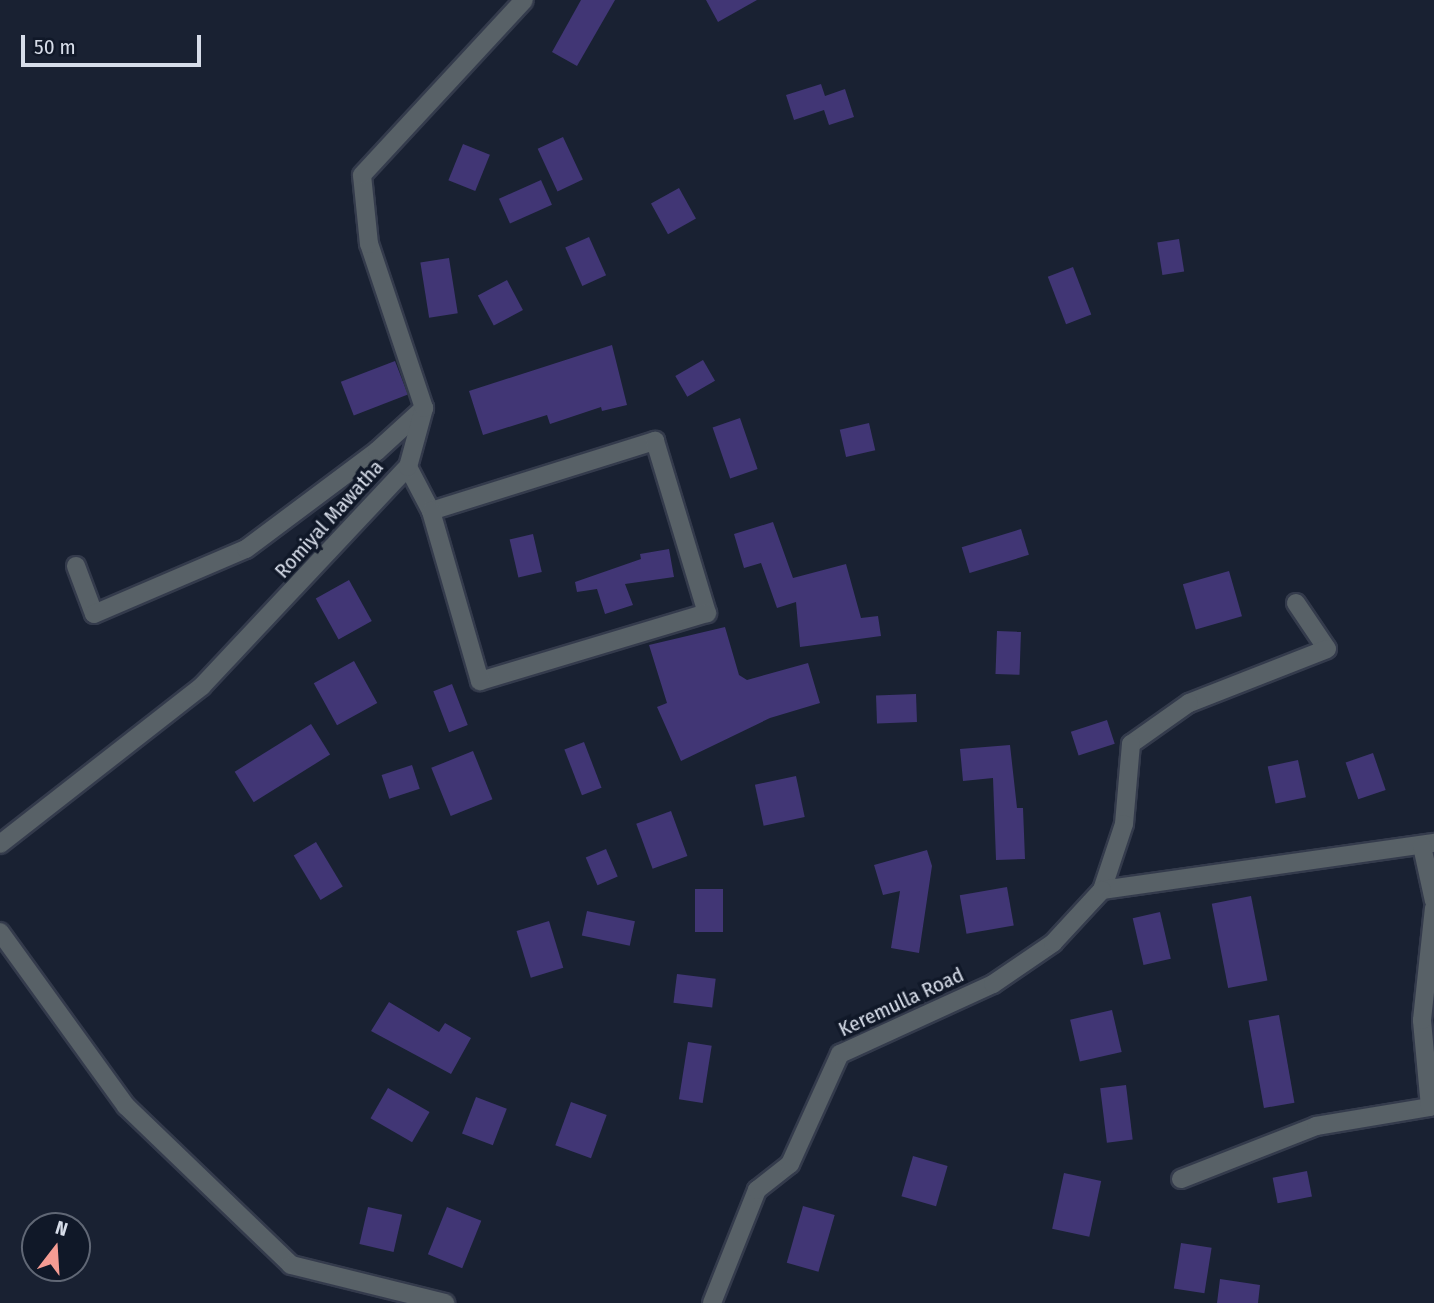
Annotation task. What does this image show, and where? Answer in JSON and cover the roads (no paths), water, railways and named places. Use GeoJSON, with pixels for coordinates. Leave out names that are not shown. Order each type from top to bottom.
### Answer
{"type":"FeatureCollection","features":[{"type":"Feature","properties":{"kind":"street"},"geometry":{"type":"LineString","coordinates":[[76,566],[94,614],[246,549],[377,451],[424,408],[369,244],[362,175],[524,0]]}},
{"type":"Feature","properties":{"kind":"street","name":"Romiyal Mawatha"},"geometry":{"type":"LineString","coordinates":[[0,844],[202,686],[408,467],[424,408]]}},
{"type":"Feature","properties":{"kind":"street"},"geometry":{"type":"LineString","coordinates":[[408,467],[431,511],[480,681],[707,613],[655,441],[431,511]]}},
{"type":"Feature","properties":{"kind":"street","name":"Keremulla Road"},"geometry":{"type":"LineString","coordinates":[[712,1303],[757,1190],[790,1164],[840,1054],[993,984],[1053,943],[1102,890],[1124,824],[1130,744],[1189,703],[1327,649],[1296,603]]}},
{"type":"Feature","properties":{"kind":"street"},"geometry":{"type":"LineString","coordinates":[[1102,890],[1428,844],[1434,901]]}},
{"type":"Feature","properties":{"kind":"street"},"geometry":{"type":"LineString","coordinates":[[1181,1179],[1316,1126],[1432,1114],[1422,1020],[1434,908]]}},
{"type":"Feature","properties":{"kind":"street"},"geometry":{"type":"LineString","coordinates":[[0,932],[126,1106],[291,1265],[445,1303]]}}]}
